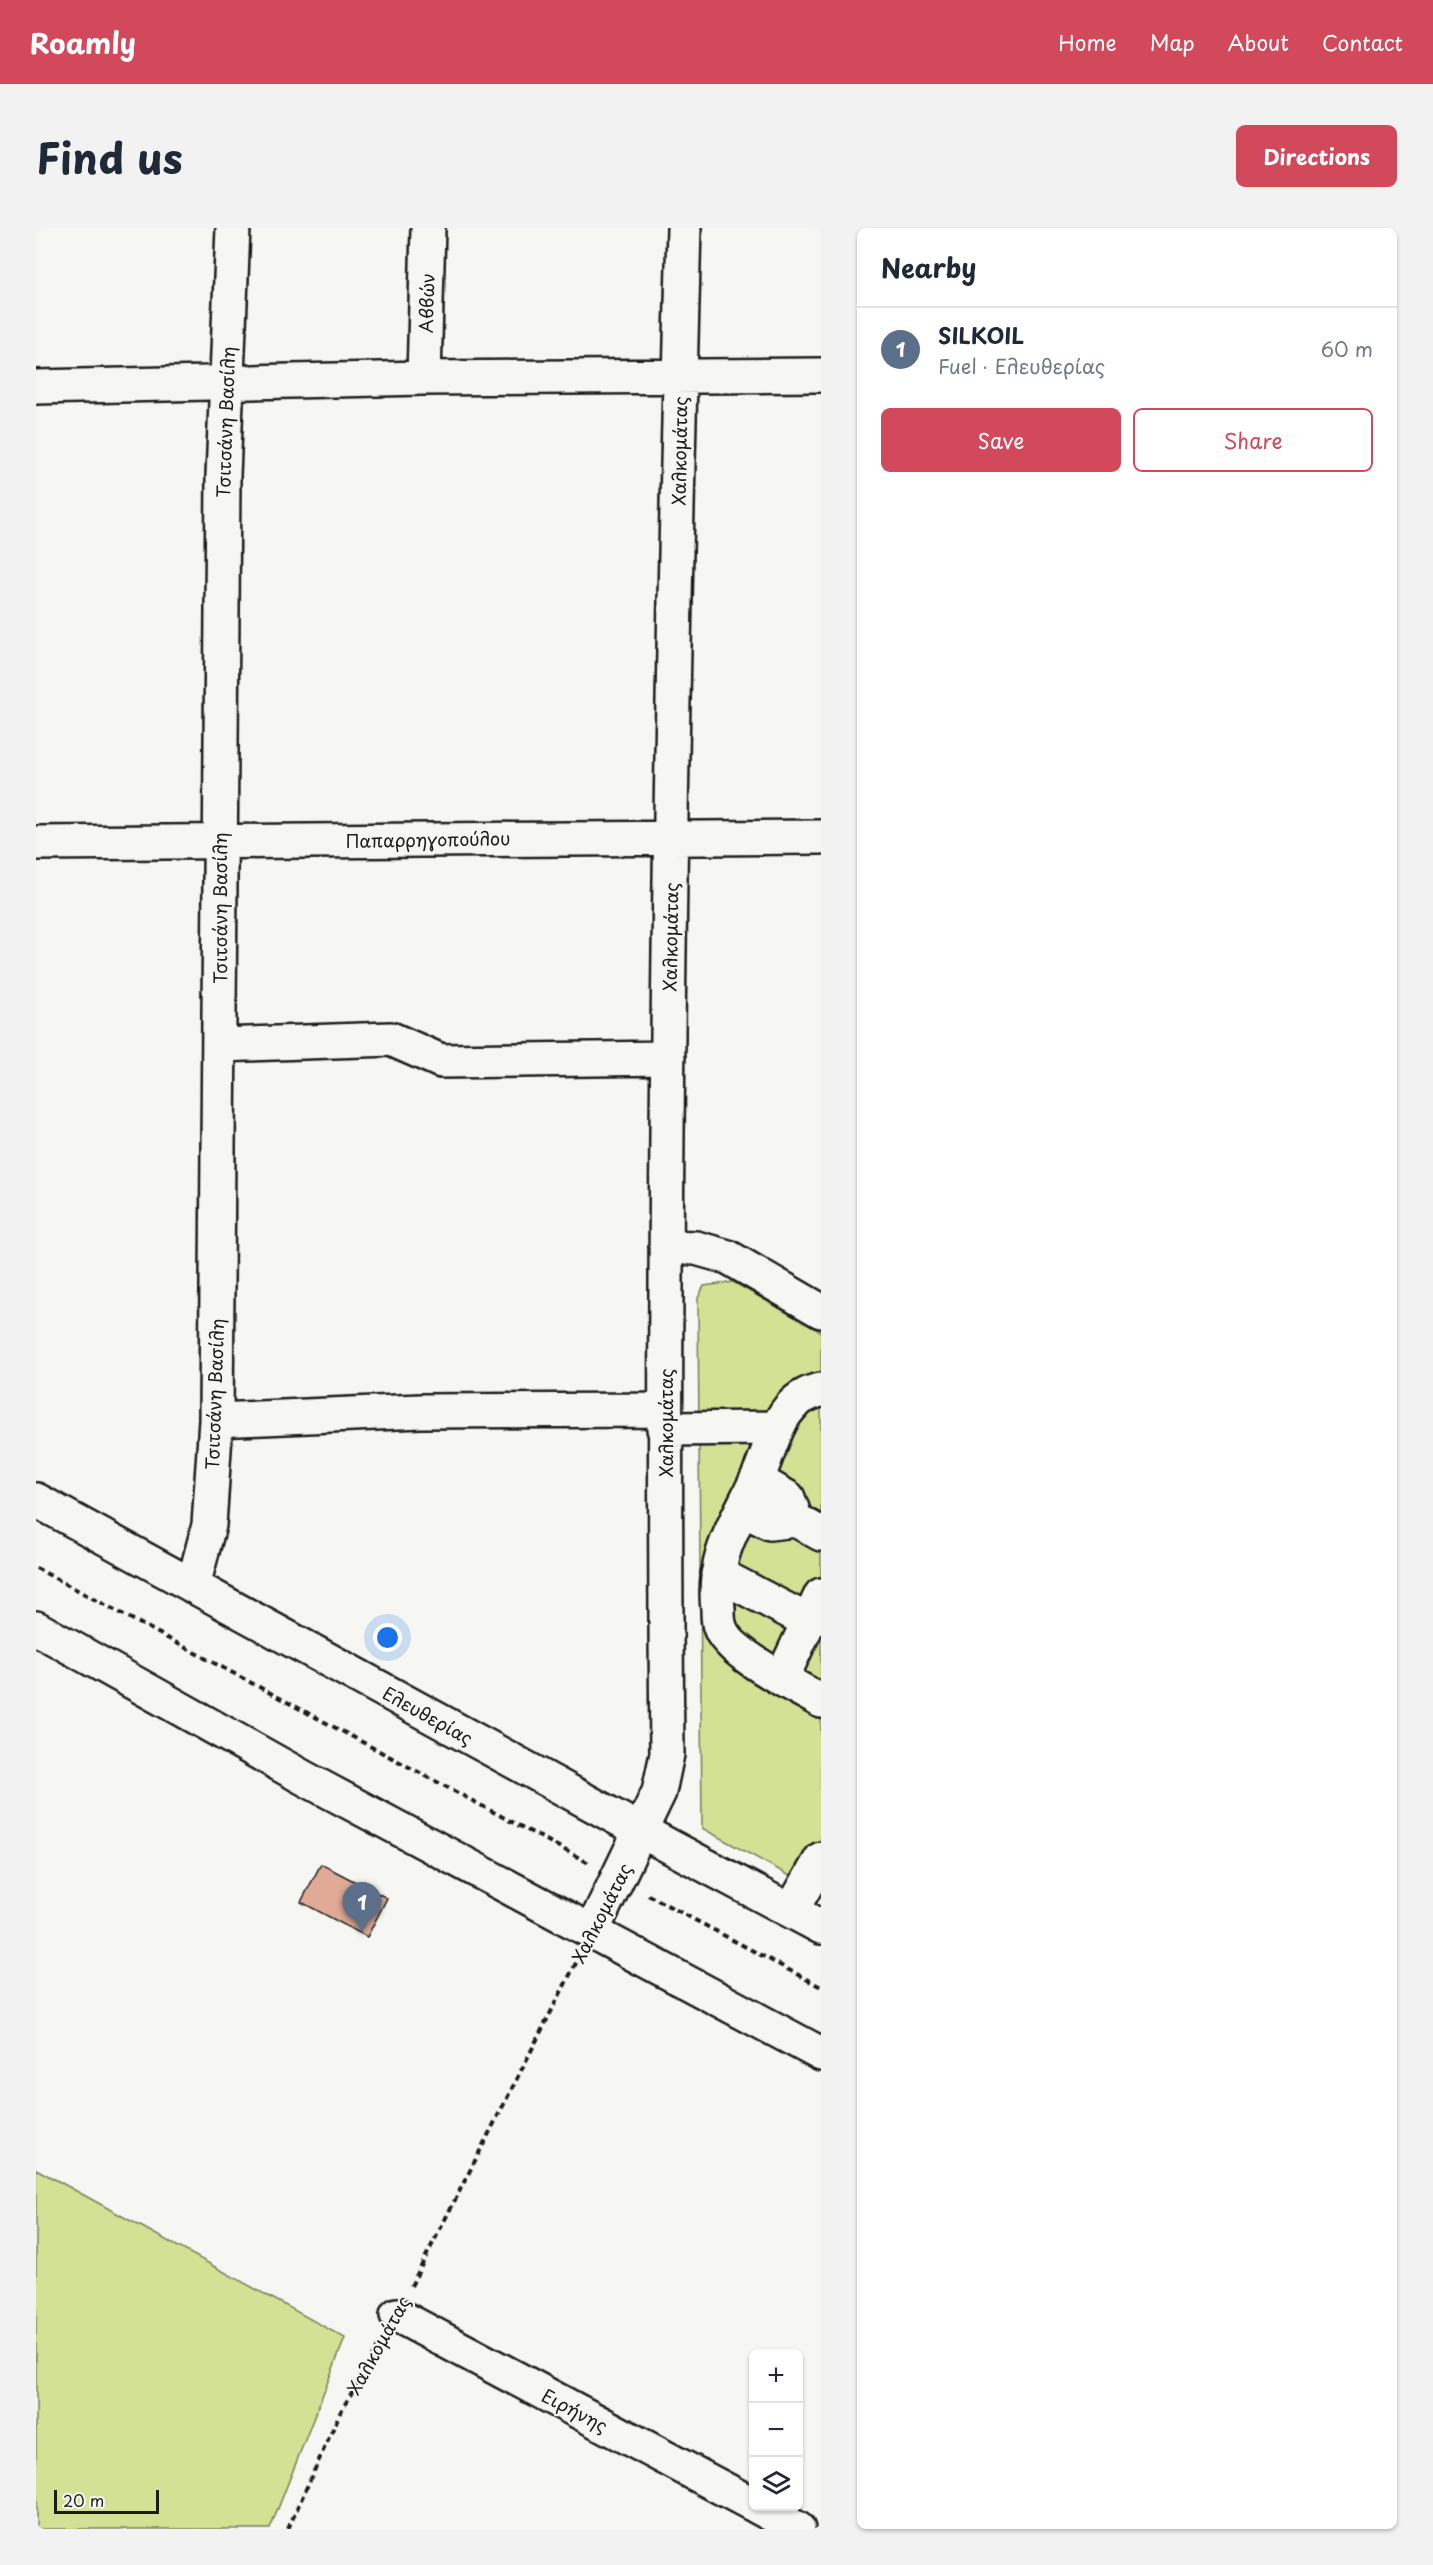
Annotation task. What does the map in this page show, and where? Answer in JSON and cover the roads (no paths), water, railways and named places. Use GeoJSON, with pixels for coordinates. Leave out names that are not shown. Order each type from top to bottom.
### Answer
{"type":"FeatureCollection","features":[{"type":"Feature","properties":{"kind":"street","name":"Τσιτσάνη Βασίλη"},"geometry":{"type":"LineString","coordinates":[[193,1586],[209,1526],[216,1420],[219,841],[225,383],[232,228]]}},
{"type":"Feature","properties":{"kind":"street","name":"Αββών"},"geometry":{"type":"LineString","coordinates":[[424,378],[428,228]]}},
{"type":"Feature","properties":{"kind":"street","name":"Χαλκομάτας"},"geometry":{"type":"LineString","coordinates":[[592,1931],[659,1792],[667,1754],[664,1419],[668,1058],[684,228]]}},
{"type":"Feature","properties":{"kind":"street"},"geometry":{"type":"LineString","coordinates":[[36,387],[424,378],[821,375]]}},
{"type":"Feature","properties":{"kind":"street","name":"Παπαρρηγοπούλου"},"geometry":{"type":"LineString","coordinates":[[36,843],[821,837]]}},
{"type":"Feature","properties":{"kind":"street"},"geometry":{"type":"LineString","coordinates":[[219,1045],[391,1039],[441,1062],[668,1058]]}},
{"type":"Feature","properties":{"kind":"street"},"geometry":{"type":"LineString","coordinates":[[666,1247],[696,1248],[728,1257],[821,1311]]}},
{"type":"Feature","properties":{"kind":"street"},"geometry":{"type":"LineString","coordinates":[[821,1390],[806,1393],[790,1407],[778,1425],[757,1480],[722,1554],[717,1599],[720,1628],[733,1647],[821,1701]]}},
{"type":"Feature","properties":{"kind":"street"},"geometry":{"type":"LineString","coordinates":[[216,1420],[420,1411],[664,1419],[771,1428],[778,1425]]}},
{"type":"Feature","properties":{"kind":"street"},"geometry":{"type":"LineString","coordinates":[[757,1480],[788,1498],[808,1527]]}},
{"type":"Feature","properties":{"kind":"street","name":"Ελευθερίας"},"geometry":{"type":"LineString","coordinates":[[36,1500],[821,1927]]}},
{"type":"Feature","properties":{"kind":"street"},"geometry":{"type":"LineString","coordinates":[[742,1509],[770,1523],[808,1527]]}},
{"type":"Feature","properties":{"kind":"street"},"geometry":{"type":"LineString","coordinates":[[718,1574],[815,1608],[782,1678]]}},
{"type":"Feature","properties":{"kind":"street"},"geometry":{"type":"LineString","coordinates":[[36,1628],[306,1779],[821,2054]]}},
{"type":"Feature","properties":{"kind":"street"},"geometry":{"type":"LineString","coordinates":[[791,1911],[821,1859]]}},
{"type":"Feature","properties":{"kind":"street","name":"Ειρήνης"},"geometry":{"type":"LineString","coordinates":[[397,2315],[749,2503]]}},
{"type":"Feature","properties":{"kind":"street","name":"Ειρήνης"},"geometry":{"type":"LineString","coordinates":[[764,2511],[798,2529]]}},
{"type":"Feature","properties":{"kind":"place","name":"SILKOIL"},"geometry":{"type":"Point","coordinates":[362,1932]}}]}
